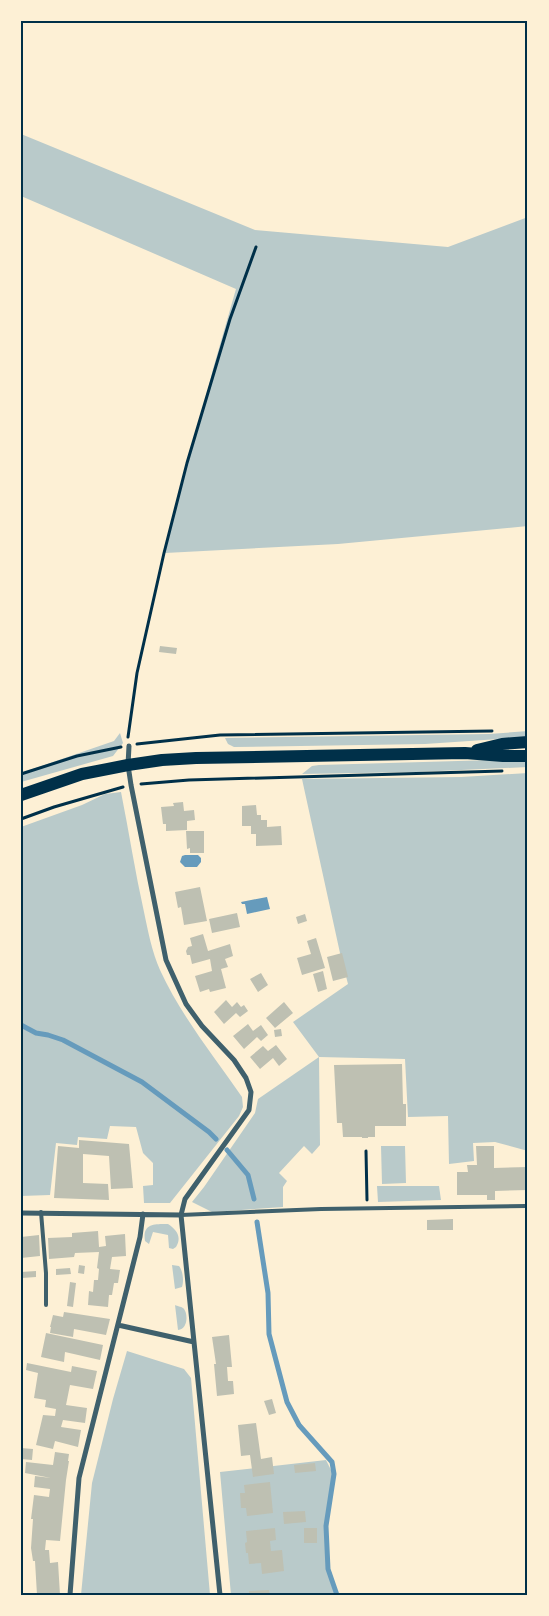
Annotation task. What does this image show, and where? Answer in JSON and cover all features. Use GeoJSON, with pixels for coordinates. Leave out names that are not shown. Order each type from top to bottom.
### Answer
{"type":"FeatureCollection","features":[{"type":"Feature","properties":{"kind":"main road"},"geometry":{"type":"LineString","coordinates":[[465,753],[502,744],[528,742]]}},
{"type":"Feature","properties":{"kind":"main road"},"geometry":{"type":"LineString","coordinates":[[21,795],[82,774],[128,765],[196,758],[465,753],[528,756]]}},
{"type":"Feature","properties":{"kind":"street"},"geometry":{"type":"LineString","coordinates":[[128,746],[131,785],[166,960],[186,1004],[202,1026],[234,1060],[246,1078],[251,1092],[249,1110],[185,1199],[181,1215],[220,1595]]}},
{"type":"Feature","properties":{"kind":"street"},"geometry":{"type":"LineString","coordinates":[[21,1213],[181,1215]]}},
{"type":"Feature","properties":{"kind":"street"},"geometry":{"type":"LineString","coordinates":[[70,1595],[79,1478],[140,1237],[143,1214]]}},
{"type":"Feature","properties":{"kind":"street"},"geometry":{"type":"LineString","coordinates":[[118,1325],[194,1342]]}},
{"type":"Feature","properties":{"kind":"lane"},"geometry":{"type":"LineString","coordinates":[[181,1215],[367,1208],[526,1206]]}},
{"type":"Feature","properties":{"kind":"lane"},"geometry":{"type":"LineString","coordinates":[[41,1212],[46,1273],[46,1305]]}},
{"type":"Feature","properties":{"kind":"path"},"geometry":{"type":"LineString","coordinates":[[128,746],[128,732],[137,673],[164,553],[187,463],[230,319],[256,247]]}},
{"type":"Feature","properties":{"kind":"path"},"geometry":{"type":"LineString","coordinates":[[21,774],[77,756],[128,746],[220,735],[494,731]]}},
{"type":"Feature","properties":{"kind":"path"},"geometry":{"type":"LineString","coordinates":[[21,819],[54,806],[131,785],[189,780],[508,771]]}},
{"type":"Feature","properties":{"kind":"path"},"geometry":{"type":"LineString","coordinates":[[366,1151],[367,1208]]}},
{"type":"Feature","properties":{"kind":"shaded area"},"geometry":{"type":"Polygon","coordinates":[[[21,134],[255,230],[448,247],[528,217],[528,526],[338,544],[165,553],[179,493],[236,289],[21,196],[21,134]]]}},
{"type":"Feature","properties":{"kind":"shaded area"},"geometry":{"type":"Polygon","coordinates":[[[528,731],[528,737],[425,744],[234,747],[228,744],[225,738],[489,734],[528,731]]]}},
{"type":"Feature","properties":{"kind":"shaded area"},"geometry":{"type":"Polygon","coordinates":[[[120,733],[123,743],[113,756],[21,782],[21,773],[114,741],[120,733]]]}},
{"type":"Feature","properties":{"kind":"shaded area"},"geometry":{"type":"Polygon","coordinates":[[[528,759],[528,767],[418,772],[302,774],[312,766],[319,765],[528,759]]]}},
{"type":"Feature","properties":{"kind":"shaded area"},"geometry":{"type":"Polygon","coordinates":[[[528,773],[528,1151],[495,1142],[473,1143],[474,1161],[449,1164],[448,1116],[408,1117],[405,1059],[319,1057],[293,1022],[348,984],[302,779],[461,777],[528,773]]]}},
{"type":"Feature","properties":{"kind":"shaded area"},"geometry":{"type":"Polygon","coordinates":[[[121,792],[150,941],[157,963],[168,987],[188,1020],[242,1097],[243,1107],[239,1116],[170,1203],[144,1203],[143,1186],[153,1185],[153,1163],[143,1153],[136,1127],[110,1126],[107,1139],[78,1137],[77,1145],[56,1143],[50,1195],[21,1196],[21,827],[82,805],[105,794],[121,792]]]}},
{"type":"Feature","properties":{"kind":"shaded area"},"geometry":{"type":"Polygon","coordinates":[[[319,1057],[320,1145],[312,1154],[304,1146],[279,1173],[287,1181],[283,1187],[283,1207],[212,1212],[192,1202],[255,1113],[258,1099],[319,1057]]]}},
{"type":"Feature","properties":{"kind":"shaded area"},"geometry":{"type":"Polygon","coordinates":[[[381,1146],[405,1146],[406,1183],[382,1184],[381,1146]]]}},
{"type":"Feature","properties":{"kind":"shaded area"},"geometry":{"type":"Polygon","coordinates":[[[377,1186],[439,1186],[441,1200],[378,1202],[377,1186]]]}},
{"type":"Feature","properties":{"kind":"shaded area"},"geometry":{"type":"Polygon","coordinates":[[[168,1224],[178,1234],[179,1240],[176,1247],[173,1249],[169,1248],[168,1235],[153,1232],[149,1244],[145,1241],[146,1231],[150,1226],[168,1224]]]}},
{"type":"Feature","properties":{"kind":"shaded area"},"geometry":{"type":"Polygon","coordinates":[[[172,1265],[179,1266],[183,1276],[182,1287],[175,1289],[172,1265]]]}},
{"type":"Feature","properties":{"kind":"shaded area"},"geometry":{"type":"Polygon","coordinates":[[[175,1305],[183,1308],[186,1314],[184,1327],[178,1330],[175,1305]]]}},
{"type":"Feature","properties":{"kind":"shaded area"},"geometry":{"type":"Polygon","coordinates":[[[127,1351],[184,1369],[191,1378],[210,1595],[81,1595],[92,1483],[127,1351]]]}},
{"type":"Feature","properties":{"kind":"shaded area"},"geometry":{"type":"Polygon","coordinates":[[[326,1460],[334,1476],[325,1523],[331,1579],[338,1595],[231,1595],[220,1472],[326,1460]]]}},
{"type":"Feature","properties":{"kind":"water"},"geometry":{"type":"Polygon","coordinates":[[[198,855],[201,858],[201,862],[197,867],[185,867],[180,862],[182,856],[198,855]]]}},
{"type":"Feature","properties":{"kind":"water"},"geometry":{"type":"Polygon","coordinates":[[[267,897],[270,909],[247,914],[245,904],[241,902],[267,897]]]}},
{"type":"Feature","properties":{"kind":"building"},"geometry":{"type":"Polygon","coordinates":[[[160,646],[177,648],[176,654],[159,652],[160,646]]]}},
{"type":"Feature","properties":{"kind":"building"},"geometry":{"type":"Polygon","coordinates":[[[183,802],[184,811],[194,810],[195,820],[187,821],[187,830],[166,831],[166,824],[163,824],[161,807],[174,806],[173,803],[183,802]]]}},
{"type":"Feature","properties":{"kind":"building"},"geometry":{"type":"Polygon","coordinates":[[[256,805],[257,815],[261,815],[261,820],[267,820],[267,827],[281,826],[282,845],[256,846],[256,834],[251,834],[251,826],[242,826],[242,806],[256,805]]]}},
{"type":"Feature","properties":{"kind":"building"},"geometry":{"type":"Polygon","coordinates":[[[186,831],[204,831],[204,853],[190,853],[190,848],[187,849],[186,831]]]}},
{"type":"Feature","properties":{"kind":"building"},"geometry":{"type":"Polygon","coordinates":[[[200,887],[207,921],[184,925],[181,907],[178,908],[175,892],[200,887]]]}},
{"type":"Feature","properties":{"kind":"building"},"geometry":{"type":"Polygon","coordinates":[[[237,913],[240,927],[212,933],[209,919],[237,913]]]}},
{"type":"Feature","properties":{"kind":"building"},"geometry":{"type":"Polygon","coordinates":[[[305,914],[307,921],[298,924],[296,917],[305,914]]]}},
{"type":"Feature","properties":{"kind":"building"},"geometry":{"type":"Polygon","coordinates":[[[203,934],[208,951],[230,944],[233,956],[225,959],[228,967],[221,969],[226,988],[210,992],[209,989],[200,992],[195,976],[212,971],[210,959],[192,964],[190,955],[187,955],[186,951],[188,947],[192,946],[190,938],[203,934]]]}},
{"type":"Feature","properties":{"kind":"building"},"geometry":{"type":"Polygon","coordinates":[[[316,938],[325,968],[302,975],[297,958],[311,954],[307,941],[316,938]]]}},
{"type":"Feature","properties":{"kind":"building"},"geometry":{"type":"Polygon","coordinates":[[[342,953],[348,977],[333,981],[327,957],[342,953]]]}},
{"type":"Feature","properties":{"kind":"building"},"geometry":{"type":"Polygon","coordinates":[[[323,971],[327,989],[318,992],[313,974],[323,971]]]}},
{"type":"Feature","properties":{"kind":"building"},"geometry":{"type":"Polygon","coordinates":[[[261,973],[268,985],[258,992],[250,979],[261,973]]]}},
{"type":"Feature","properties":{"kind":"building"},"geometry":{"type":"Polygon","coordinates":[[[226,1000],[232,1007],[237,1002],[241,1007],[244,1005],[248,1011],[240,1017],[236,1013],[224,1024],[214,1012],[226,1000]]]}},
{"type":"Feature","properties":{"kind":"building"},"geometry":{"type":"Polygon","coordinates":[[[284,1002],[293,1013],[275,1028],[266,1018],[284,1002]]]}},
{"type":"Feature","properties":{"kind":"building"},"geometry":{"type":"Polygon","coordinates":[[[248,1024],[253,1031],[261,1025],[268,1035],[261,1041],[257,1037],[244,1049],[233,1036],[248,1024]]]}},
{"type":"Feature","properties":{"kind":"building"},"geometry":{"type":"Polygon","coordinates":[[[281,1029],[282,1036],[275,1037],[274,1030],[281,1029]]]}},
{"type":"Feature","properties":{"kind":"building"},"geometry":{"type":"Polygon","coordinates":[[[276,1045],[287,1059],[279,1066],[273,1058],[260,1069],[250,1057],[263,1046],[268,1051],[276,1045]]]}},
{"type":"Feature","properties":{"kind":"building"},"geometry":{"type":"Polygon","coordinates":[[[402,1064],[403,1104],[406,1104],[406,1126],[375,1126],[375,1137],[343,1137],[342,1123],[337,1123],[334,1065],[402,1064]]]}},
{"type":"Feature","properties":{"kind":"building"},"geometry":{"type":"Polygon","coordinates":[[[79,1140],[129,1144],[133,1188],[111,1189],[109,1156],[83,1154],[83,1183],[108,1184],[109,1200],[54,1198],[58,1146],[79,1148],[79,1140]]]}},
{"type":"Feature","properties":{"kind":"building"},"geometry":{"type":"Polygon","coordinates":[[[476,1146],[494,1146],[494,1168],[528,1167],[528,1190],[495,1191],[495,1200],[487,1200],[487,1195],[457,1195],[457,1172],[468,1172],[467,1165],[477,1165],[476,1146]]]}},
{"type":"Feature","properties":{"kind":"building"},"geometry":{"type":"Polygon","coordinates":[[[453,1219],[453,1230],[427,1230],[427,1220],[453,1219]]]}},
{"type":"Feature","properties":{"kind":"building"},"geometry":{"type":"Polygon","coordinates":[[[98,1231],[99,1247],[106,1246],[105,1236],[125,1234],[126,1256],[112,1257],[110,1269],[120,1270],[118,1283],[114,1283],[112,1295],[109,1295],[108,1307],[88,1305],[89,1291],[93,1292],[94,1280],[98,1280],[99,1252],[75,1253],[74,1257],[49,1259],[48,1238],[72,1237],[72,1233],[98,1231]]]}},
{"type":"Feature","properties":{"kind":"building"},"geometry":{"type":"Polygon","coordinates":[[[39,1235],[40,1256],[21,1258],[21,1237],[39,1235]]]}},
{"type":"Feature","properties":{"kind":"building"},"geometry":{"type":"Polygon","coordinates":[[[79,1265],[85,1266],[84,1274],[78,1273],[79,1265]]]}},
{"type":"Feature","properties":{"kind":"building"},"geometry":{"type":"Polygon","coordinates":[[[70,1268],[71,1274],[56,1275],[56,1269],[70,1268]]]}},
{"type":"Feature","properties":{"kind":"building"},"geometry":{"type":"Polygon","coordinates":[[[36,1271],[36,1277],[22,1278],[21,1272],[36,1271]]]}},
{"type":"Feature","properties":{"kind":"building"},"geometry":{"type":"Polygon","coordinates":[[[70,1282],[76,1283],[73,1307],[67,1306],[70,1282]]]}},
{"type":"Feature","properties":{"kind":"building"},"geometry":{"type":"Polygon","coordinates":[[[64,1312],[110,1319],[106,1335],[74,1329],[73,1337],[50,1333],[53,1315],[63,1317],[64,1312]]]}},
{"type":"Feature","properties":{"kind":"building"},"geometry":{"type":"Polygon","coordinates":[[[46,1333],[103,1345],[100,1360],[65,1352],[64,1362],[41,1357],[46,1333]]]}},
{"type":"Feature","properties":{"kind":"building"},"geometry":{"type":"Polygon","coordinates":[[[229,1335],[232,1367],[227,1367],[228,1381],[233,1381],[234,1394],[217,1396],[214,1364],[216,1364],[212,1337],[229,1335]]]}},
{"type":"Feature","properties":{"kind":"building"},"geometry":{"type":"Polygon","coordinates":[[[27,1363],[71,1372],[72,1366],[97,1371],[93,1389],[70,1385],[66,1405],[87,1408],[85,1423],[63,1420],[61,1427],[81,1430],[78,1447],[55,1441],[53,1449],[36,1445],[43,1415],[55,1416],[56,1409],[45,1407],[46,1400],[34,1398],[38,1373],[26,1370],[27,1363]]]}},
{"type":"Feature","properties":{"kind":"building"},"geometry":{"type":"Polygon","coordinates":[[[272,1399],[276,1413],[269,1415],[264,1401],[272,1399]]]}},
{"type":"Feature","properties":{"kind":"building"},"geometry":{"type":"Polygon","coordinates":[[[256,1423],[261,1459],[272,1457],[274,1474],[253,1477],[250,1455],[241,1456],[238,1425],[256,1423]]]}},
{"type":"Feature","properties":{"kind":"building"},"geometry":{"type":"Polygon","coordinates":[[[21,1448],[33,1449],[32,1460],[21,1459],[21,1448]]]}},
{"type":"Feature","properties":{"kind":"building"},"geometry":{"type":"Polygon","coordinates":[[[55,1452],[69,1454],[60,1541],[46,1540],[45,1550],[49,1550],[50,1563],[58,1562],[60,1595],[37,1595],[35,1561],[33,1561],[31,1548],[33,1519],[31,1519],[34,1495],[49,1497],[50,1489],[34,1487],[35,1476],[51,1478],[25,1473],[26,1462],[53,1465],[55,1452]]]}},
{"type":"Feature","properties":{"kind":"building"},"geometry":{"type":"Polygon","coordinates":[[[315,1463],[316,1471],[295,1473],[294,1465],[315,1463]]]}},
{"type":"Feature","properties":{"kind":"building"},"geometry":{"type":"Polygon","coordinates":[[[270,1482],[273,1513],[247,1516],[246,1508],[241,1508],[240,1493],[245,1493],[244,1485],[270,1482]]]}},
{"type":"Feature","properties":{"kind":"building"},"geometry":{"type":"Polygon","coordinates":[[[305,1511],[306,1522],[284,1524],[283,1512],[305,1511]]]}},
{"type":"Feature","properties":{"kind":"building"},"geometry":{"type":"Polygon","coordinates":[[[275,1528],[276,1540],[270,1541],[271,1551],[282,1550],[284,1571],[262,1574],[261,1563],[249,1564],[245,1543],[247,1542],[246,1531],[275,1528]]]}},
{"type":"Feature","properties":{"kind":"building"},"geometry":{"type":"Polygon","coordinates":[[[304,1528],[317,1528],[317,1543],[304,1543],[304,1528]]]}},
{"type":"Feature","properties":{"kind":"building"},"geometry":{"type":"Polygon","coordinates":[[[269,1590],[270,1595],[249,1595],[249,1591],[269,1590]]]}},
{"type":"Feature","properties":{"kind":"waterway"},"geometry":{"type":"LineString","coordinates":[[21,1025],[36,1033],[63,1040],[142,1082],[216,1139]]}},
{"type":"Feature","properties":{"kind":"waterway"},"geometry":{"type":"LineString","coordinates":[[227,1150],[248,1175],[254,1199]]}},
{"type":"Feature","properties":{"kind":"waterway"},"geometry":{"type":"LineString","coordinates":[[257,1222],[268,1293],[269,1334],[287,1402],[299,1425],[332,1462],[334,1474],[326,1526],[328,1569],[337,1595]]}}]}
